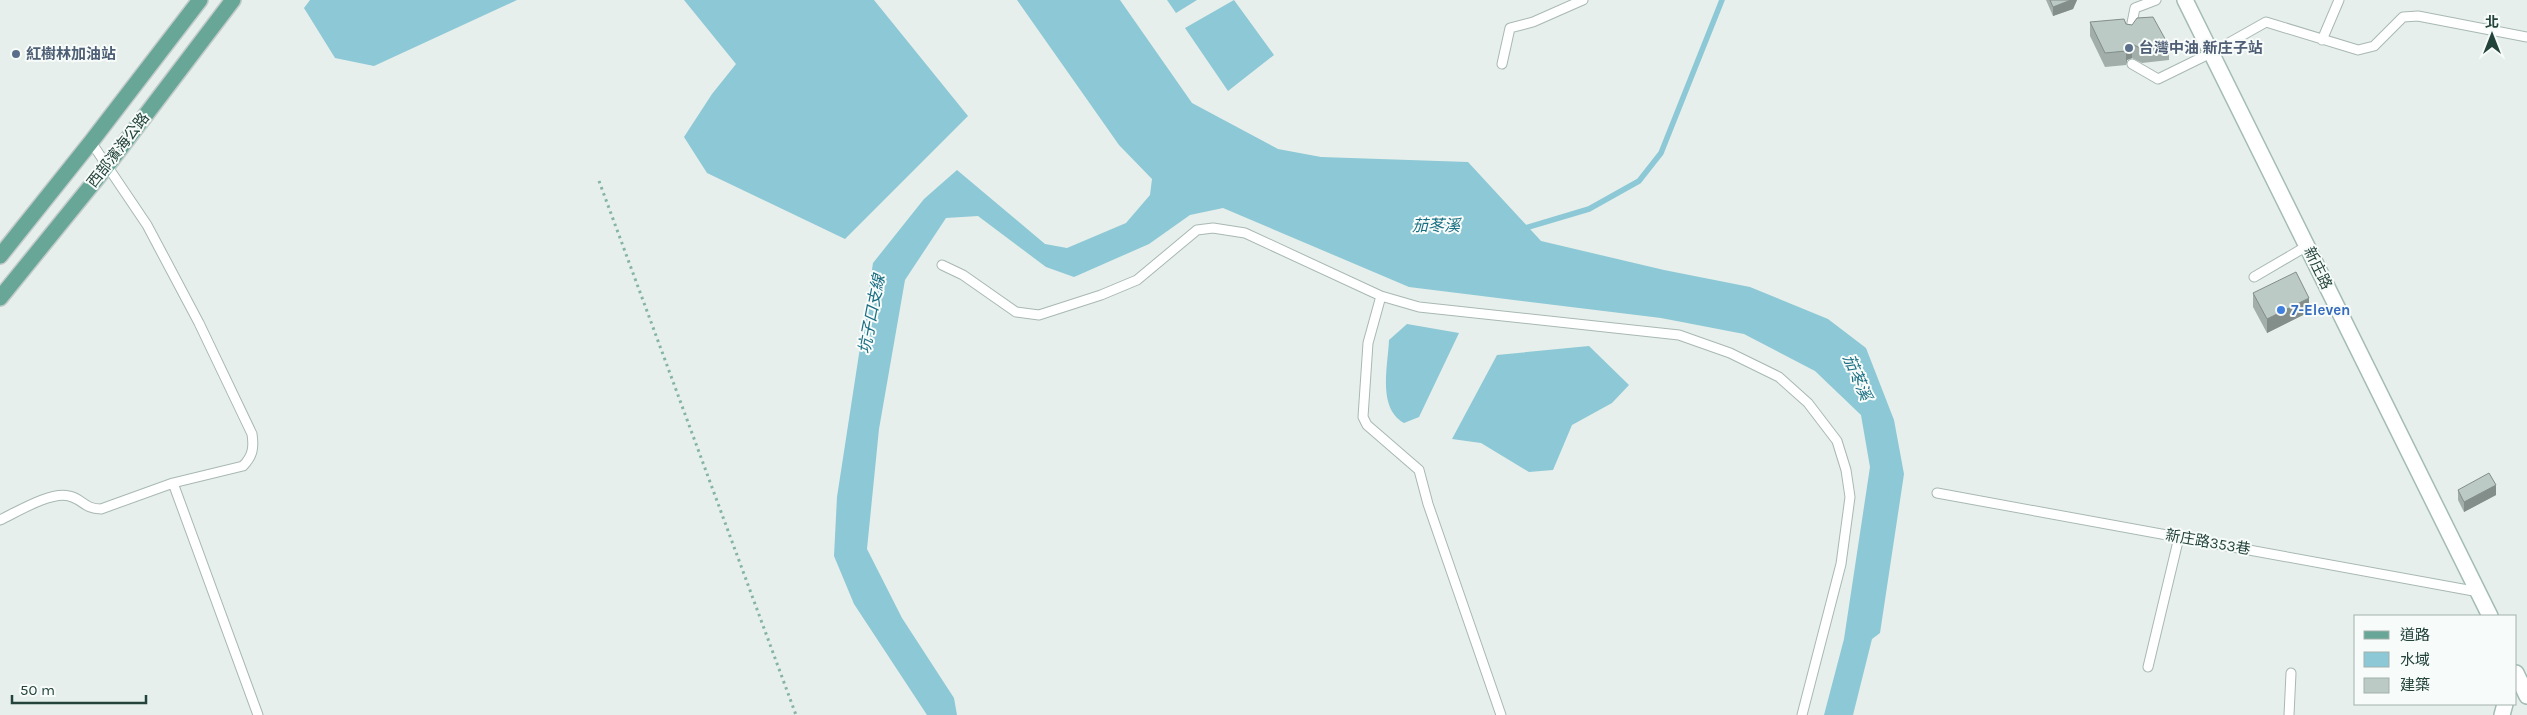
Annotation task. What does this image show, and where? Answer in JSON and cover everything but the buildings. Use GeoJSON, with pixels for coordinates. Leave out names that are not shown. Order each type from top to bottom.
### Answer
{"type":"FeatureCollection","features":[{"type":"Feature","properties":{"kind":"main road","name":"西部濱海公路"},"geometry":{"type":"LineString","coordinates":[[0,256],[92,142],[200,0]]}},
{"type":"Feature","properties":{"kind":"main road","name":"西部濱海公路"},"geometry":{"type":"LineString","coordinates":[[0,298],[107,166],[233,0]]}},
{"type":"Feature","properties":{"kind":"street","name":"新庄路"},"geometry":{"type":"LineString","coordinates":[[2185,0],[2490,615]]}},
{"type":"Feature","properties":{"kind":"lane"},"geometry":{"type":"LineString","coordinates":[[1502,64],[1510,28],[1533,22],[1583,0]]}},
{"type":"Feature","properties":{"kind":"lane"},"geometry":{"type":"LineString","coordinates":[[2130,32],[2135,8],[2156,0]]}},
{"type":"Feature","properties":{"kind":"lane"},"geometry":{"type":"LineString","coordinates":[[2322,40],[2339,0]]}},
{"type":"Feature","properties":{"kind":"lane"},"geometry":{"type":"LineString","coordinates":[[2132,64],[2158,78],[2211,53],[2266,22],[2358,50],[2374,46],[2403,17],[2418,16],[2527,37]]}},
{"type":"Feature","properties":{"kind":"lane"},"geometry":{"type":"LineString","coordinates":[[0,520],[56,495],[68,495],[90,509],[101,509],[173,483],[243,466],[250,459],[252,452],[252,434],[199,323],[148,225],[92,142]]}},
{"type":"Feature","properties":{"kind":"lane"},"geometry":{"type":"LineString","coordinates":[[942,265],[964,275],[1016,312],[1039,316],[1101,295],[1137,280],[1197,230],[1213,228],[1245,233],[1381,296],[1419,307],[1679,335],[1730,352],[1779,377],[1808,403],[1837,441],[1846,470],[1850,497],[1841,564],[1802,715]]}},
{"type":"Feature","properties":{"kind":"lane"},"geometry":{"type":"LineString","coordinates":[[2254,276],[2307,246]]}},
{"type":"Feature","properties":{"kind":"lane"},"geometry":{"type":"LineString","coordinates":[[1381,296],[1368,343],[1363,417],[1367,425],[1419,470],[1428,504],[1501,715]]}},
{"type":"Feature","properties":{"kind":"lane"},"geometry":{"type":"LineString","coordinates":[[173,483],[258,715]]}},
{"type":"Feature","properties":{"kind":"lane","name":"新庄路353巷"},"geometry":{"type":"LineString","coordinates":[[1937,493],[2479,592]]}},
{"type":"Feature","properties":{"kind":"lane"},"geometry":{"type":"LineString","coordinates":[[2148,667],[2179,537]]}},
{"type":"Feature","properties":{"kind":"lane"},"geometry":{"type":"LineString","coordinates":[[2289,715],[2291,674]]}},
{"type":"Feature","properties":{"kind":"path"},"geometry":{"type":"LineString","coordinates":[[598,181],[796,715]]}},
{"type":"Feature","properties":{"kind":"water"},"geometry":{"type":"Polygon","coordinates":[[[310,0],[517,0],[374,66],[335,58],[304,8],[310,0]]]}},
{"type":"Feature","properties":{"kind":"water"},"geometry":{"type":"Polygon","coordinates":[[[684,0],[874,0],[968,116],[845,239],[707,173],[684,137],[712,94],[736,64],[684,0]]]}},
{"type":"Feature","properties":{"kind":"water","name":"茄苳溪"},"geometry":{"type":"Polygon","coordinates":[[[1017,0],[1120,0],[1192,103],[1278,149],[1321,157],[1468,162],[1541,241],[1664,270],[1750,287],[1828,319],[1866,348],[1894,420],[1904,474],[1880,633],[1872,639],[1853,715],[1824,715],[1844,639],[1870,467],[1861,415],[1815,371],[1744,334],[1661,318],[1409,287],[1223,208],[1190,215],[1149,244],[1074,277],[1046,267],[978,216],[946,218],[905,280],[879,429],[867,549],[902,618],[954,698],[957,715],[927,715],[854,604],[834,556],[837,497],[873,263],[924,199],[957,170],[1045,244],[1067,248],[1126,223],[1150,195],[1152,179],[1119,145],[1017,0]]]}},
{"type":"Feature","properties":{"kind":"water"},"geometry":{"type":"Polygon","coordinates":[[[1167,0],[1197,0],[1176,13],[1167,0]]]}},
{"type":"Feature","properties":{"kind":"water"},"geometry":{"type":"Polygon","coordinates":[[[1234,0],[1274,55],[1228,91],[1185,28],[1234,0]]]}},
{"type":"Feature","properties":{"kind":"water"},"geometry":{"type":"Polygon","coordinates":[[[1407,324],[1459,333],[1419,417],[1404,423],[1390,407],[1387,397],[1386,374],[1389,340],[1407,324]]]}},
{"type":"Feature","properties":{"kind":"water"},"geometry":{"type":"Polygon","coordinates":[[[1589,346],[1629,385],[1612,403],[1572,425],[1553,470],[1529,472],[1481,443],[1452,439],[1497,355],[1589,346]]]}},
{"type":"Feature","properties":{"kind":"waterway"},"geometry":{"type":"LineString","coordinates":[[1522,229],[1589,209],[1639,181],[1661,153],[1722,0]]}},
{"type":"Feature","properties":{"kind":"place","name":"台灣中油 新庄子站"},"geometry":{"type":"Point","coordinates":[2129,48]}},
{"type":"Feature","properties":{"kind":"place","name":"紅樹林加油站"},"geometry":{"type":"Point","coordinates":[16,54]}},
{"type":"Feature","properties":{"kind":"place","name":"7-Eleven"},"geometry":{"type":"Point","coordinates":[2281,310]}},
{"type":"Feature","properties":{"kind":"water label","name":"坑子口支線"},"geometry":{"type":"Point","coordinates":[871,314]}}]}
